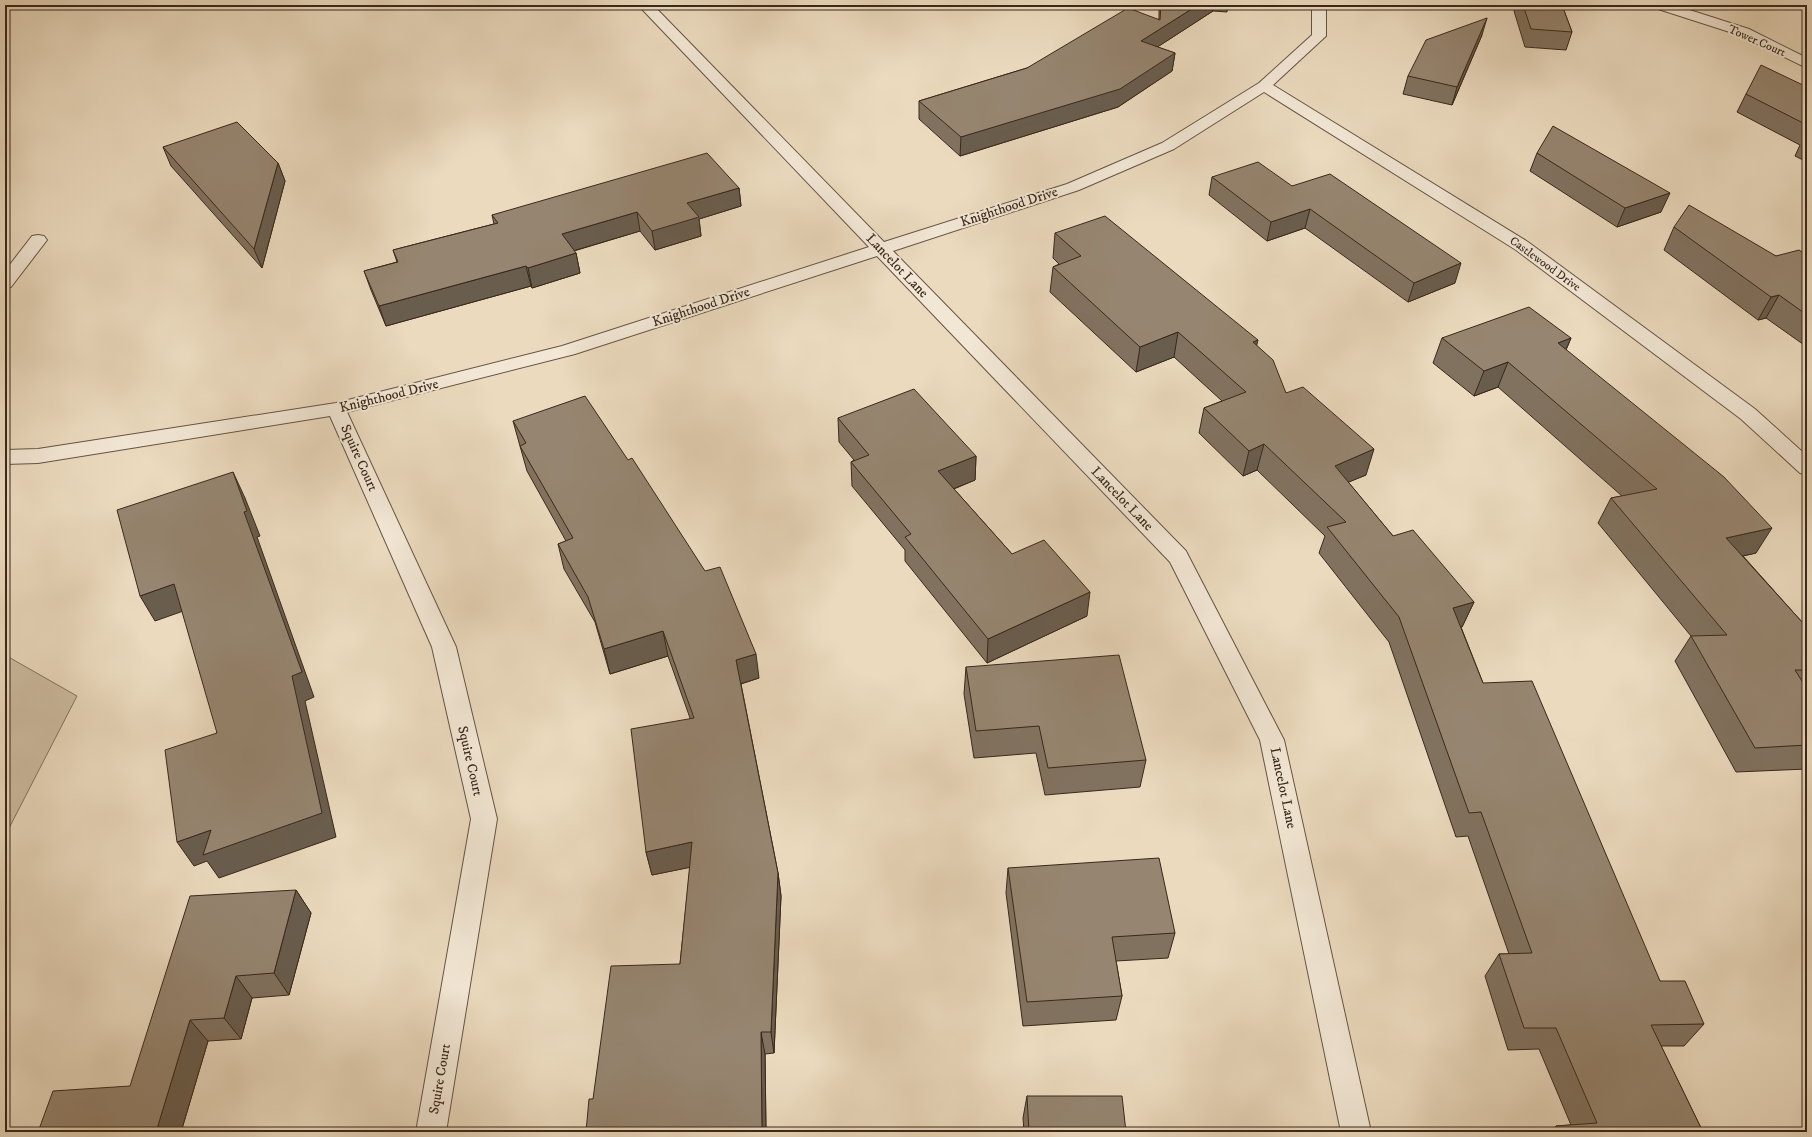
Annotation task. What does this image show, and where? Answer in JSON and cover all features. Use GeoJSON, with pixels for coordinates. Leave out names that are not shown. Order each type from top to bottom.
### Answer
{"type":"FeatureCollection","features":[{"type":"Feature","properties":{"kind":"street","name":"Lancelot Lane"},"geometry":{"type":"LineString","coordinates":[[644,5],[1178,557],[1272,740],[1356,1132]]}},
{"type":"Feature","properties":{"kind":"street","name":"Knighthood Drive"},"geometry":{"type":"LineString","coordinates":[[5,457],[38,456],[336,409],[568,350],[880,248],[1073,187],[1168,146],[1264,86],[1319,36],[1319,5]]}},
{"type":"Feature","properties":{"kind":"street","name":"Tower Court"},"geometry":{"type":"LineString","coordinates":[[1660,5],[1744,32],[1807,64]]}},
{"type":"Feature","properties":{"kind":"street","name":"Castlewood Drive"},"geometry":{"type":"LineString","coordinates":[[1264,86],[1522,246],[1748,414],[1807,468]]}},
{"type":"Feature","properties":{"kind":"street"},"geometry":{"type":"LineString","coordinates":[[5,283],[38,240]]}},
{"type":"Feature","properties":{"kind":"street","name":"Squire Court"},"geometry":{"type":"LineString","coordinates":[[336,409],[444,646],[484,820],[431,1132]]}},
{"type":"Feature","properties":{"kind":"shaded area"},"geometry":{"type":"Polygon","coordinates":[[[5,655],[77,696],[5,836],[5,655]]]}},
{"type":"Feature","properties":{"kind":"building"},"geometry":{"type":"Polygon","coordinates":[[[1161,5],[1198,5],[1141,41],[1175,53],[1120,89],[961,137],[919,101],[1027,68],[1128,8],[1160,20],[1161,5]]]}},
{"type":"Feature","properties":{"kind":"building"},"geometry":{"type":"Polygon","coordinates":[[[1523,5],[1562,5],[1572,32],[1531,29],[1523,5]]]}},
{"type":"Feature","properties":{"kind":"building"},"geometry":{"type":"Polygon","coordinates":[[[1487,18],[1457,87],[1408,76],[1426,40],[1487,18]]]}},
{"type":"Feature","properties":{"kind":"building"},"geometry":{"type":"Polygon","coordinates":[[[1761,65],[1807,87],[1807,125],[1746,94],[1761,65]]]}},
{"type":"Feature","properties":{"kind":"building"},"geometry":{"type":"Polygon","coordinates":[[[237,122],[278,163],[254,249],[163,147],[237,122]]]}},
{"type":"Feature","properties":{"kind":"building"},"geometry":{"type":"Polygon","coordinates":[[[1553,126],[1670,193],[1625,208],[1537,153],[1553,126]]]}},
{"type":"Feature","properties":{"kind":"building"},"geometry":{"type":"Polygon","coordinates":[[[707,153],[739,188],[687,203],[699,217],[652,231],[637,212],[562,234],[576,253],[528,268],[526,266],[379,306],[364,271],[398,262],[393,250],[498,223],[492,215],[707,153]]]}},
{"type":"Feature","properties":{"kind":"building"},"geometry":{"type":"Polygon","coordinates":[[[1258,162],[1292,186],[1330,174],[1461,263],[1414,283],[1310,209],[1271,222],[1212,177],[1258,162]]]}},
{"type":"Feature","properties":{"kind":"building"},"geometry":{"type":"Polygon","coordinates":[[[1689,205],[1776,256],[1799,250],[1807,255],[1807,315],[1779,295],[1771,297],[1674,227],[1689,205]]]}},
{"type":"Feature","properties":{"kind":"building"},"geometry":{"type":"Polygon","coordinates":[[[1105,216],[1258,340],[1253,342],[1273,360],[1286,393],[1303,387],[1374,449],[1335,466],[1393,536],[1413,530],[1474,602],[1453,608],[1483,683],[1532,681],[1660,981],[1685,981],[1704,1024],[1651,1025],[1703,1132],[1558,1132],[1556,1126],[1597,1123],[1556,1028],[1524,1028],[1499,954],[1532,953],[1481,812],[1469,813],[1399,617],[1327,527],[1346,522],[1264,444],[1249,451],[1204,408],[1246,392],[1178,332],[1140,347],[1053,267],[1081,256],[1055,233],[1105,216]]]}},
{"type":"Feature","properties":{"kind":"building"},"geometry":{"type":"Polygon","coordinates":[[[1529,307],[1571,338],[1558,343],[1724,477],[1772,528],[1726,538],[1802,622],[1807,622],[1807,670],[1795,670],[1807,689],[1807,745],[1755,748],[1691,636],[1727,635],[1611,498],[1657,489],[1508,362],[1484,371],[1442,338],[1529,307]]]}},
{"type":"Feature","properties":{"kind":"building"},"geometry":{"type":"Polygon","coordinates":[[[914,389],[976,456],[938,471],[1012,554],[1044,540],[1090,592],[988,639],[905,537],[911,534],[851,462],[869,455],[838,418],[914,389]]]}},
{"type":"Feature","properties":{"kind":"building"},"geometry":{"type":"Polygon","coordinates":[[[585,396],[628,460],[632,458],[705,571],[720,567],[756,654],[736,660],[778,873],[771,1032],[761,1032],[762,1132],[586,1132],[589,1099],[593,1099],[611,966],[680,964],[692,842],[646,852],[631,729],[694,718],[663,631],[604,649],[588,597],[558,544],[573,538],[520,446],[526,443],[513,421],[585,396]]]}},
{"type":"Feature","properties":{"kind":"building"},"geometry":{"type":"Polygon","coordinates":[[[233,472],[247,511],[244,512],[302,672],[292,676],[322,813],[203,855],[211,830],[177,842],[165,750],[217,733],[174,584],[140,596],[117,510],[233,472]]]}},
{"type":"Feature","properties":{"kind":"building"},"geometry":{"type":"Polygon","coordinates":[[[1119,655],[1146,760],[1048,768],[1039,726],[976,731],[966,667],[1119,655]]]}},
{"type":"Feature","properties":{"kind":"building"},"geometry":{"type":"Polygon","coordinates":[[[1159,858],[1175,933],[1112,937],[1122,996],[1027,1002],[1008,868],[1159,858]]]}},
{"type":"Feature","properties":{"kind":"building"},"geometry":{"type":"Polygon","coordinates":[[[296,890],[274,973],[236,976],[224,1018],[190,1020],[156,1132],[38,1132],[53,1091],[130,1086],[190,896],[296,890]]]}},
{"type":"Feature","properties":{"kind":"building"},"geometry":{"type":"Polygon","coordinates":[[[1027,1096],[1122,1096],[1126,1132],[1029,1132],[1027,1096]]]}}]}
